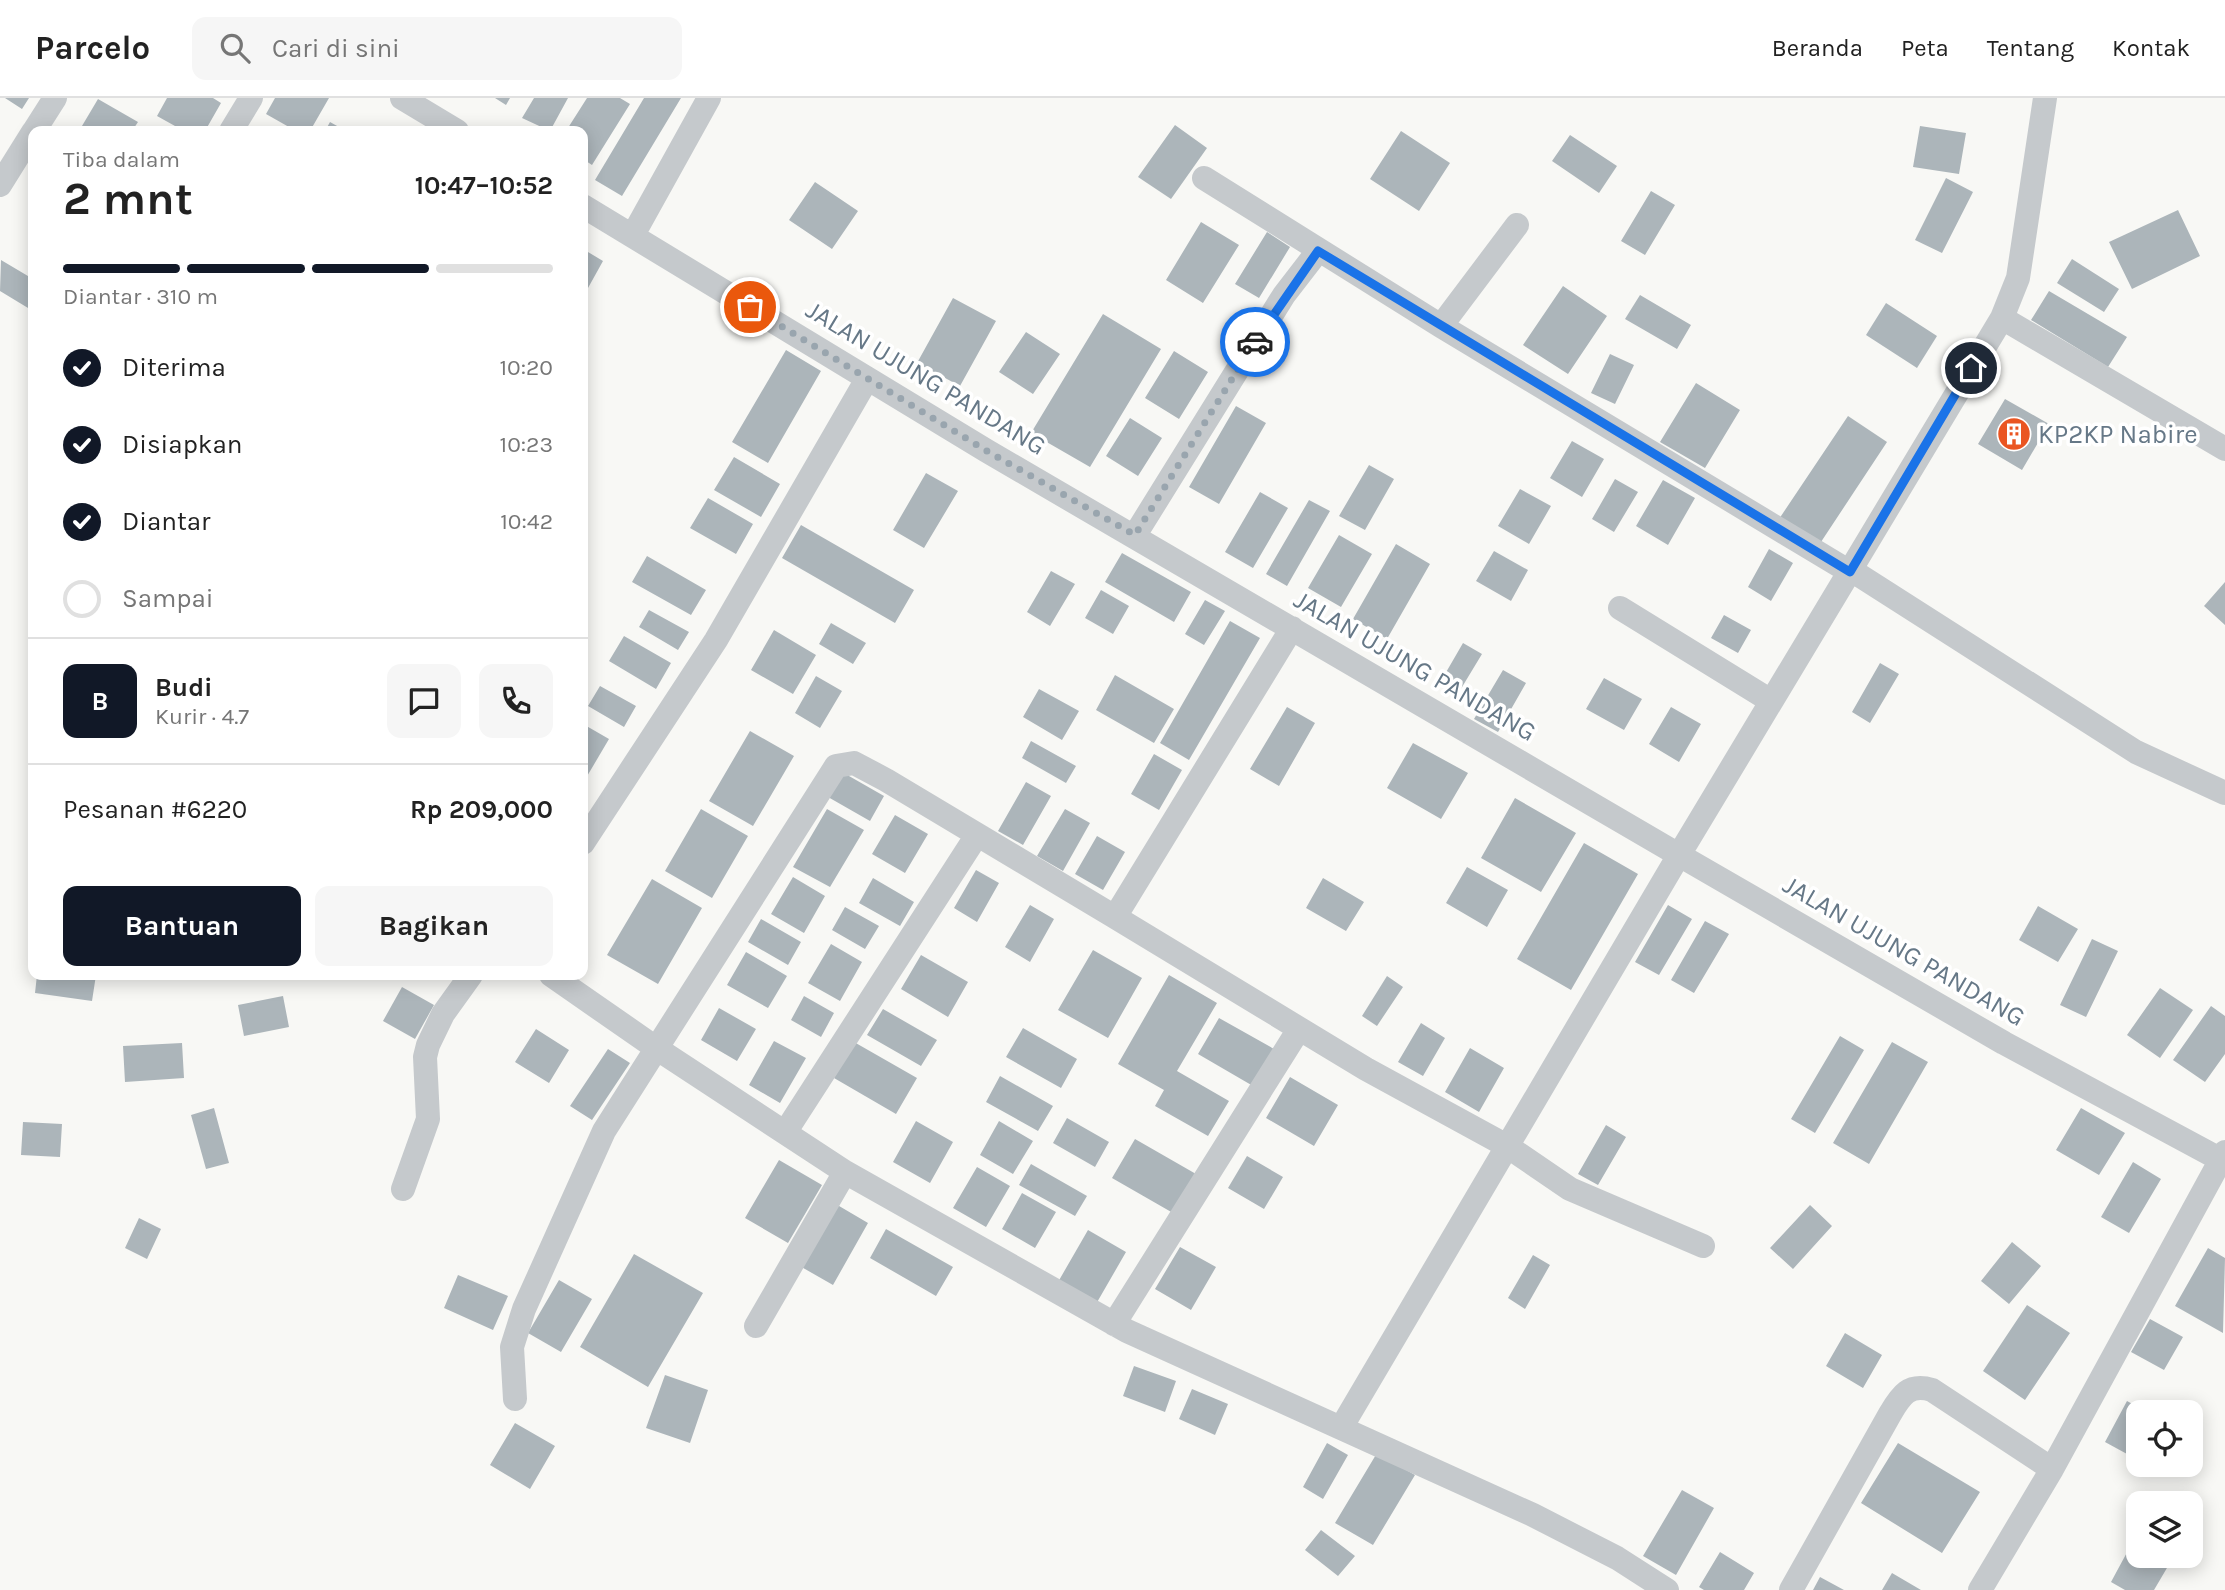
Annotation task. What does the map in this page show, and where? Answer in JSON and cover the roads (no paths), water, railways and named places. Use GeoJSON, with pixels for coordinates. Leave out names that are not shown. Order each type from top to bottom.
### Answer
{"type":"FeatureCollection","features":[{"type":"Feature","properties":{"kind":"street"},"geometry":{"type":"LineString","coordinates":[[38,126],[55,98]]}},
{"type":"Feature","properties":{"kind":"street"},"geometry":{"type":"LineString","coordinates":[[234,126],[251,98]]}},
{"type":"Feature","properties":{"kind":"street"},"geometry":{"type":"LineString","coordinates":[[401,98],[449,126]]}},
{"type":"Feature","properties":{"kind":"street"},"geometry":{"type":"LineString","coordinates":[[633,236],[709,98]]}},
{"type":"Feature","properties":{"kind":"street"},"geometry":{"type":"LineString","coordinates":[[1342,1428],[1679,855],[2002,318],[2018,278],[2045,98]]}},
{"type":"Feature","properties":{"kind":"street"},"geometry":{"type":"LineString","coordinates":[[0,185],[28,141]]}},
{"type":"Feature","properties":{"kind":"street"},"geometry":{"type":"LineString","coordinates":[[1204,178],[1441,326],[1850,571],[2136,752],[2225,793]]}},
{"type":"Feature","properties":{"kind":"street","name":"JALAN UJUNG PANDANG"},"geometry":{"type":"LineString","coordinates":[[588,209],[867,379],[1679,855],[2004,1043],[2224,1158]]}},
{"type":"Feature","properties":{"kind":"street"},"geometry":{"type":"LineString","coordinates":[[1441,326],[1517,225]]}},
{"type":"Feature","properties":{"kind":"street"},"geometry":{"type":"LineString","coordinates":[[1135,535],[1284,295],[1318,251]]}},
{"type":"Feature","properties":{"kind":"street"},"geometry":{"type":"LineString","coordinates":[[2002,318],[2225,449]]}},
{"type":"Feature","properties":{"kind":"street"},"geometry":{"type":"LineString","coordinates":[[588,835],[716,639],[867,379]]}},
{"type":"Feature","properties":{"kind":"street"},"geometry":{"type":"LineString","coordinates":[[1620,608],[1771,701]]}},
{"type":"Feature","properties":{"kind":"street"},"geometry":{"type":"LineString","coordinates":[[1115,917],[1292,628]]}},
{"type":"Feature","properties":{"kind":"street"},"geometry":{"type":"LineString","coordinates":[[515,1399],[512,1347],[524,1309],[604,1131],[836,766],[854,763],[1299,1029],[1507,1146],[1570,1189],[1703,1246]]}},
{"type":"Feature","properties":{"kind":"street"},"geometry":{"type":"LineString","coordinates":[[786,1130],[977,835]]}},
{"type":"Feature","properties":{"kind":"street"},"geometry":{"type":"LineString","coordinates":[[403,1189],[426,1130],[425,1057],[428,1045],[443,1014],[467,980]]}},
{"type":"Feature","properties":{"kind":"street"},"geometry":{"type":"LineString","coordinates":[[558,980],[845,1172],[1114,1324],[1533,1515],[1617,1558],[1667,1590]]}},
{"type":"Feature","properties":{"kind":"street"},"geometry":{"type":"LineString","coordinates":[[1114,1324],[1299,1029]]}},
{"type":"Feature","properties":{"kind":"street"},"geometry":{"type":"LineString","coordinates":[[1980,1590],[2052,1469],[2224,1158]]}},
{"type":"Feature","properties":{"kind":"street"},"geometry":{"type":"LineString","coordinates":[[756,1326],[845,1172]]}},
{"type":"Feature","properties":{"kind":"street"},"geometry":{"type":"LineString","coordinates":[[1791,1590],[1890,1413],[1909,1389],[1919,1386],[1932,1390],[2052,1469]]}},
{"type":"Feature","properties":{"kind":"place","name":"KP2KP Nabire"},"geometry":{"type":"Point","coordinates":[2014,434]}}]}
